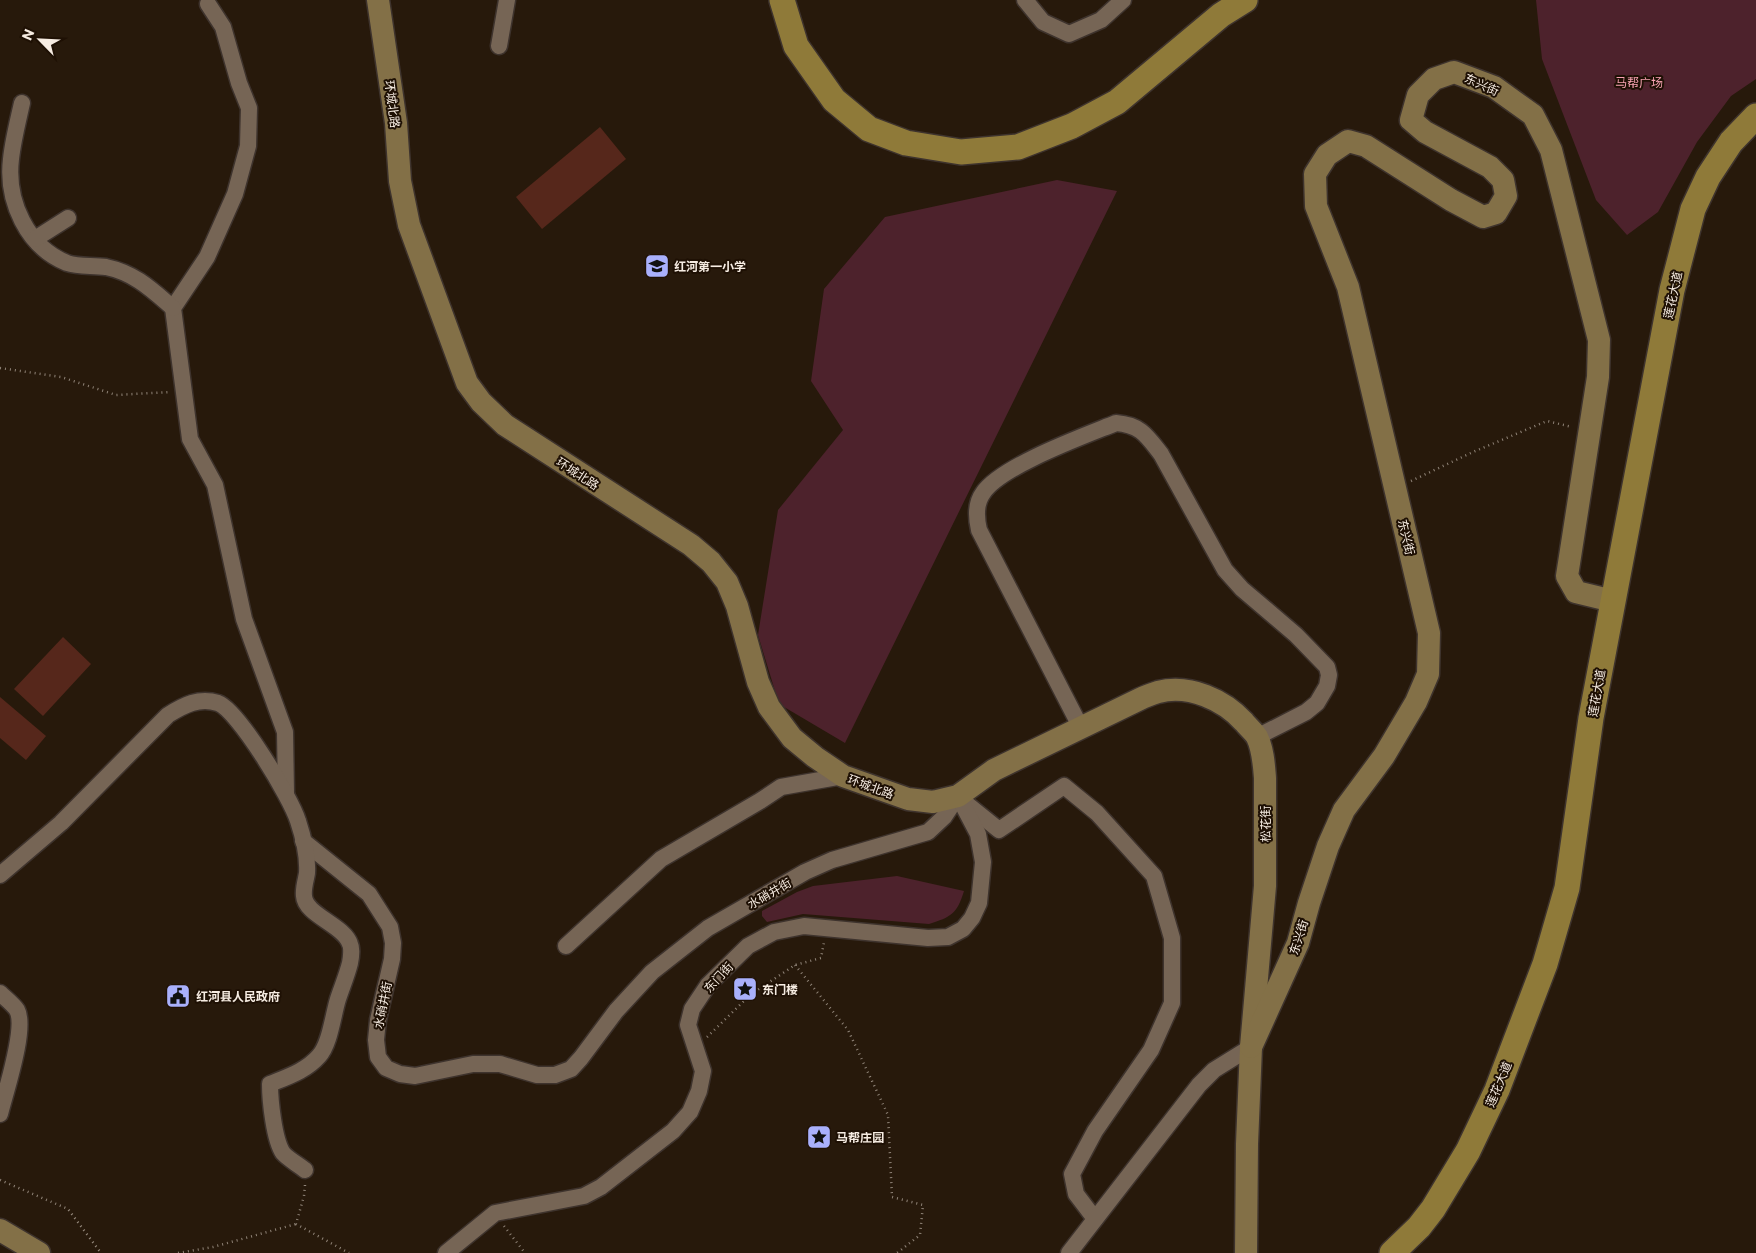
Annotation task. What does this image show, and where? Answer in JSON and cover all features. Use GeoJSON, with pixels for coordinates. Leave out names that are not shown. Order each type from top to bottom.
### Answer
{"type":"FeatureCollection","features":[{"type":"Feature","properties":{"kind":"main road"},"geometry":{"type":"LineString","coordinates":[[782,0],[796,46],[834,100],[869,129],[906,144],[961,152],[1018,146],[1079,122],[1117,102],[1217,7],[1245,0]]}},
{"type":"Feature","properties":{"kind":"main road","name":"莲花大道"},"geometry":{"type":"LineString","coordinates":[[1392,1253],[1419,1227],[1433,1209],[1468,1151],[1497,1090],[1546,964],[1568,888],[1591,718],[1672,290],[1693,209],[1708,177],[1732,142],[1756,116]]}},
{"type":"Feature","properties":{"kind":"street","name":"环城北路"},"geometry":{"type":"LineString","coordinates":[[378,0],[396,123],[400,181],[409,225],[467,383],[481,402],[506,425],[691,545],[711,562],[726,582],[737,606],[758,682],[769,707],[792,738],[843,776],[908,799],[933,802],[958,796]]}},
{"type":"Feature","properties":{"kind":"street"},"geometry":{"type":"LineString","coordinates":[[500,46],[507,0]]}},
{"type":"Feature","properties":{"kind":"street"},"geometry":{"type":"LineString","coordinates":[[1025,0],[1043,22],[1069,34],[1101,20],[1123,0]]}},
{"type":"Feature","properties":{"kind":"street"},"geometry":{"type":"LineString","coordinates":[[208,4],[223,27],[239,84],[249,108],[248,146],[235,194],[207,257],[173,308],[190,439],[215,485],[244,619],[285,732],[286,796]]}},
{"type":"Feature","properties":{"kind":"street","name":"东兴街"},"geometry":{"type":"LineString","coordinates":[[1251,1047],[1298,943],[1328,846],[1344,810],[1384,756],[1416,702],[1428,674],[1429,633],[1348,287],[1316,206],[1315,174],[1327,155],[1348,141],[1366,146],[1451,200],[1484,217],[1496,213],[1506,196],[1503,180],[1490,167],[1425,132],[1411,120],[1418,95],[1434,79],[1454,72],[1494,87],[1533,115],[1551,150],[1599,340],[1598,377],[1567,576],[1576,592],[1613,601]]}},
{"type":"Feature","properties":{"kind":"street"},"geometry":{"type":"LineString","coordinates":[[22,103],[11,158],[10,174],[15,204],[21,218],[35,240],[54,257],[70,264],[106,267],[139,279],[173,308]]}},
{"type":"Feature","properties":{"kind":"street"},"geometry":{"type":"LineString","coordinates":[[35,240],[68,218]]}},
{"type":"Feature","properties":{"kind":"street"},"geometry":{"type":"LineString","coordinates":[[1081,728],[979,530],[976,517],[978,503],[983,493],[993,482],[1028,460],[1116,423],[1128,424],[1139,428],[1149,438],[1161,454],[1225,570],[1242,589],[1296,635],[1326,667],[1330,675],[1327,686],[1317,703],[1306,712],[1257,737]]}},
{"type":"Feature","properties":{"kind":"street","name":"松花街"},"geometry":{"type":"LineString","coordinates":[[958,796],[994,770],[1140,699],[1160,692],[1198,693],[1219,701],[1235,712],[1257,737],[1265,778],[1264,886],[1251,1047],[1247,1144],[1246,1253]]}},
{"type":"Feature","properties":{"kind":"street"},"geometry":{"type":"LineString","coordinates":[[0,875],[62,823],[168,715],[183,705],[201,700],[219,703],[230,711],[242,725],[298,819],[307,871],[304,896],[307,904],[343,934],[350,944],[351,960],[338,998],[327,1040],[320,1055],[295,1074],[270,1084],[270,1102],[283,1153],[305,1170]]}},
{"type":"Feature","properties":{"kind":"street"},"geometry":{"type":"LineString","coordinates":[[566,946],[661,859],[780,788],[843,776]]}},
{"type":"Feature","properties":{"kind":"street"},"geometry":{"type":"LineString","coordinates":[[958,796],[1000,830],[1064,786],[1097,813],[1154,876],[1172,938],[1172,1002],[1151,1050],[1095,1131],[1072,1174],[1076,1194],[1095,1219]]}},
{"type":"Feature","properties":{"kind":"street","name":"水硝井街"},"geometry":{"type":"LineString","coordinates":[[303,841],[369,894],[390,927],[392,959],[378,1020],[376,1040],[378,1057],[386,1068],[400,1074],[415,1076],[473,1064],[500,1064],[537,1075],[555,1075],[571,1069],[616,1011],[652,972],[708,928],[805,872],[832,860],[928,832],[944,817],[958,796]]}},
{"type":"Feature","properties":{"kind":"street","name":"东门街"},"geometry":{"type":"LineString","coordinates":[[446,1253],[495,1213],[584,1196],[602,1187],[673,1131],[690,1112],[699,1091],[703,1071],[688,1025],[692,1010],[708,985],[748,946],[774,932],[804,926],[928,938],[948,937],[963,930],[972,918],[979,903],[982,862],[978,834],[958,796]]}},
{"type":"Feature","properties":{"kind":"street"},"geometry":{"type":"LineString","coordinates":[[0,993],[17,1010],[20,1022],[18,1040],[0,1114]]}},
{"type":"Feature","properties":{"kind":"street"},"geometry":{"type":"LineString","coordinates":[[1069,1253],[1204,1080],[1214,1070],[1251,1047]]}},
{"type":"Feature","properties":{"kind":"street"},"geometry":{"type":"LineString","coordinates":[[0,1230],[39,1253]]}},
{"type":"Feature","properties":{"kind":"path"},"geometry":{"type":"LineString","coordinates":[[0,368],[61,377],[116,395],[184,391]]}},
{"type":"Feature","properties":{"kind":"path"},"geometry":{"type":"LineString","coordinates":[[1396,488],[1472,452],[1547,421],[1590,432]]}},
{"type":"Feature","properties":{"kind":"path"},"geometry":{"type":"LineString","coordinates":[[697,1054],[703,1040],[750,995],[794,965],[820,958],[828,929]]}},
{"type":"Feature","properties":{"kind":"path"},"geometry":{"type":"LineString","coordinates":[[794,965],[848,1030],[888,1115],[892,1197],[923,1205],[920,1235],[897,1253]]}},
{"type":"Feature","properties":{"kind":"path"},"geometry":{"type":"LineString","coordinates":[[296,1224],[304,1196],[305,1170]]}},
{"type":"Feature","properties":{"kind":"path"},"geometry":{"type":"LineString","coordinates":[[0,1180],[68,1209],[101,1253]]}},
{"type":"Feature","properties":{"kind":"path"},"geometry":{"type":"LineString","coordinates":[[495,1213],[525,1253]]}},
{"type":"Feature","properties":{"kind":"path"},"geometry":{"type":"LineString","coordinates":[[178,1253],[213,1247],[296,1224],[349,1253]]}},
{"type":"Feature","properties":{"kind":"green space","name":"马帮广场"},"geometry":{"type":"Polygon","coordinates":[[[1536,0],[1756,0],[1756,79],[1731,96],[1697,142],[1658,212],[1627,235],[1596,200],[1542,59],[1536,0]]]}},
{"type":"Feature","properties":{"kind":"green space"},"geometry":{"type":"Polygon","coordinates":[[[1057,180],[1117,191],[845,743],[779,704],[758,635],[778,510],[843,430],[811,381],[824,289],[885,217],[1057,180]]]}},
{"type":"Feature","properties":{"kind":"green space"},"geometry":{"type":"Polygon","coordinates":[[[897,876],[964,891],[959,905],[952,914],[929,924],[803,914],[767,922],[762,916],[762,911],[797,892],[813,886],[897,876]]]}},
{"type":"Feature","properties":{"kind":"building"},"geometry":{"type":"Polygon","coordinates":[[[600,127],[626,159],[542,229],[516,197],[600,127]]]}},
{"type":"Feature","properties":{"kind":"building"},"geometry":{"type":"Polygon","coordinates":[[[63,637],[91,664],[43,716],[14,689],[63,637]]]}},
{"type":"Feature","properties":{"kind":"building"},"geometry":{"type":"Polygon","coordinates":[[[0,697],[46,736],[26,760],[0,738],[0,697]]]}},
{"type":"Feature","properties":{"kind":"place","name":"红河第一小学"},"geometry":{"type":"Point","coordinates":[657,266]}},
{"type":"Feature","properties":{"kind":"place","name":"东门楼"},"geometry":{"type":"Point","coordinates":[745,989]}},
{"type":"Feature","properties":{"kind":"place","name":"红河县人民政府"},"geometry":{"type":"Point","coordinates":[178,996]}},
{"type":"Feature","properties":{"kind":"place","name":"马帮庄园"},"geometry":{"type":"Point","coordinates":[819,1137]}}]}
